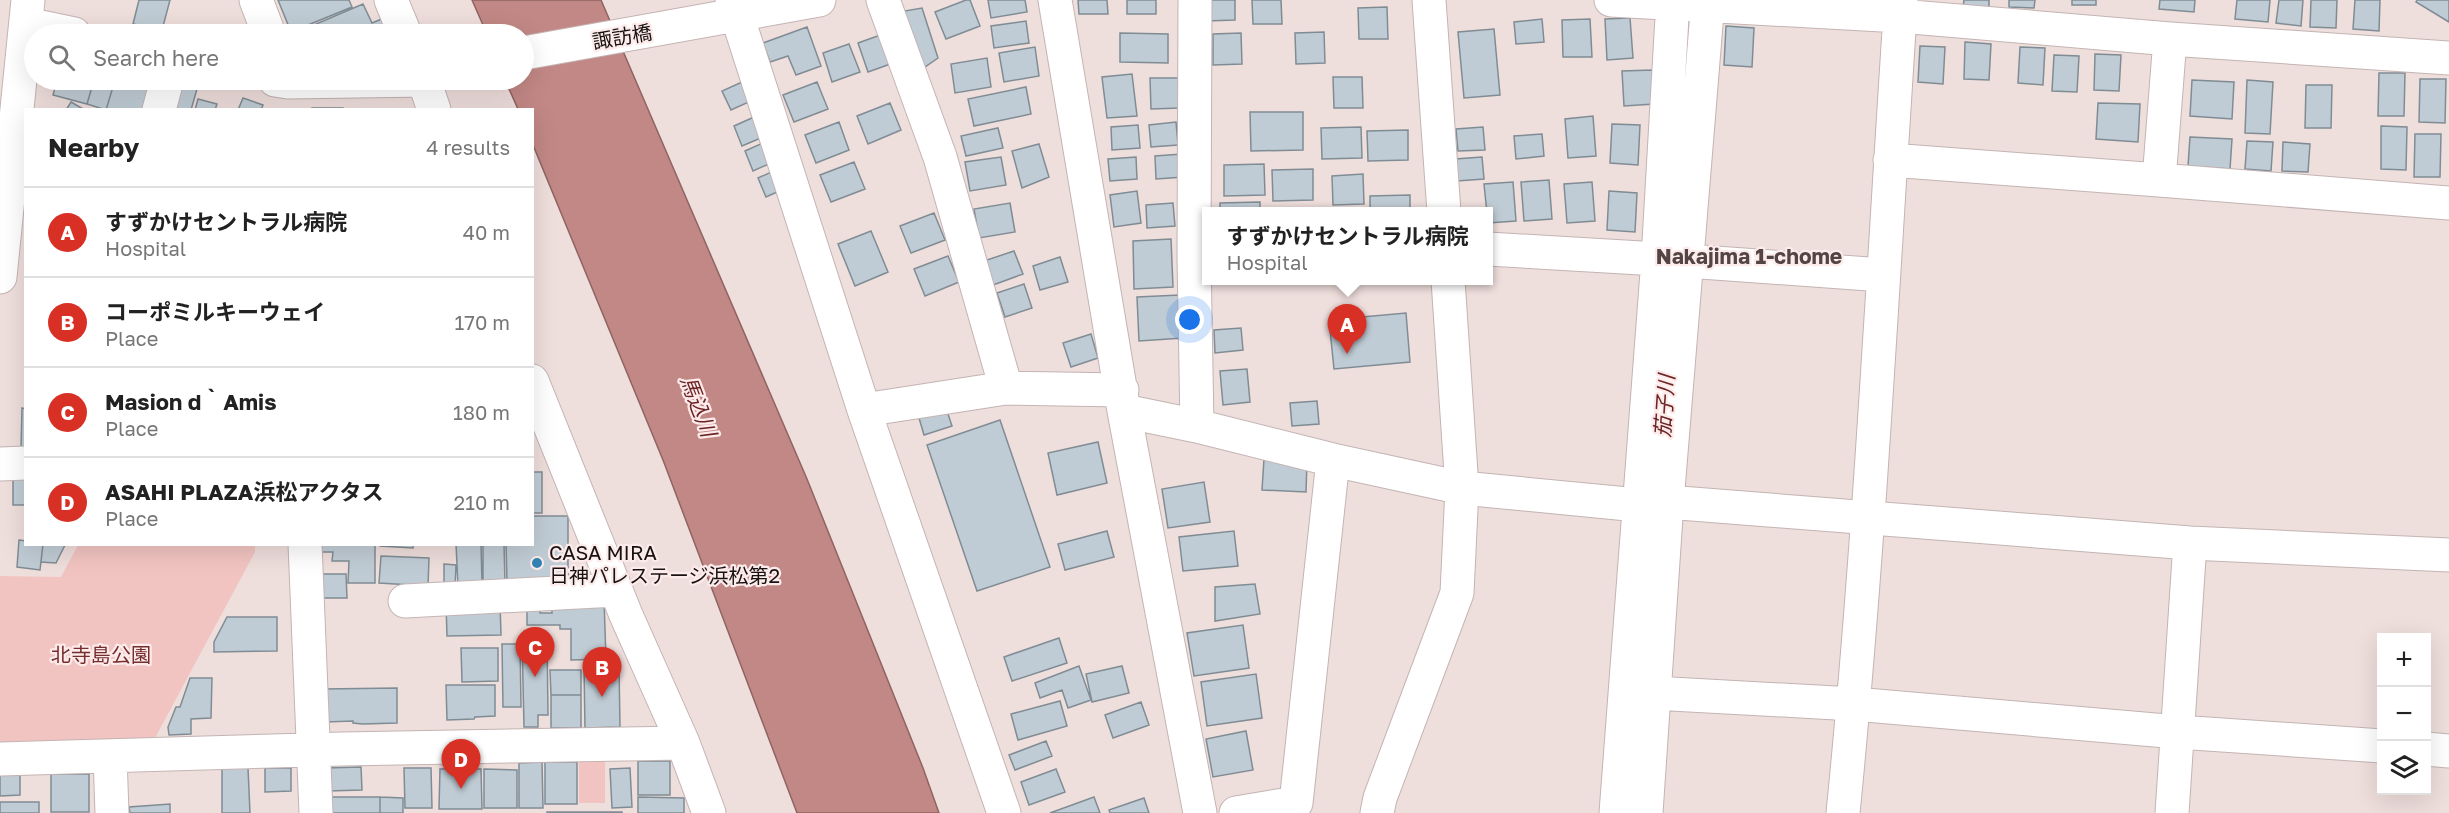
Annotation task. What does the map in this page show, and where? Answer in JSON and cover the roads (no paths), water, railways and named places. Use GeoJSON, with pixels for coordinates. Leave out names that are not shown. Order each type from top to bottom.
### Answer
{"type":"FeatureCollection","features":[{"type":"Feature","properties":{"kind":"street"},"geometry":{"type":"LineString","coordinates":[[256,0],[265,24]]}},
{"type":"Feature","properties":{"kind":"street"},"geometry":{"type":"LineString","coordinates":[[391,0],[401,24]]}},
{"type":"Feature","properties":{"kind":"street","name":"諏訪橋"},"geometry":{"type":"LineString","coordinates":[[534,51],[730,11],[819,0]]}},
{"type":"Feature","properties":{"kind":"street"},"geometry":{"type":"LineString","coordinates":[[883,0],[940,157],[1006,388]]}},
{"type":"Feature","properties":{"kind":"street"},"geometry":{"type":"LineString","coordinates":[[1055,0],[1123,401],[1200,813]]}},
{"type":"Feature","properties":{"kind":"street"},"geometry":{"type":"LineString","coordinates":[[1195,0],[1200,257],[1197,426]]}},
{"type":"Feature","properties":{"kind":"street"},"geometry":{"type":"LineString","coordinates":[[1429,0],[1444,207]]}},
{"type":"Feature","properties":{"kind":"street"},"geometry":{"type":"LineString","coordinates":[[1611,0],[1901,8],[2170,39],[2449,58]]}},
{"type":"Feature","properties":{"kind":"street"},"geometry":{"type":"LineString","coordinates":[[1672,260],[1673,3]]}},
{"type":"Feature","properties":{"kind":"street"},"geometry":{"type":"LineString","coordinates":[[1616,813],[1653,504],[1672,260],[1708,3]]}},
{"type":"Feature","properties":{"kind":"street"},"geometry":{"type":"LineString","coordinates":[[1843,813],[1868,517],[1901,8]]}},
{"type":"Feature","properties":{"kind":"street"},"geometry":{"type":"LineString","coordinates":[[730,11],[864,410],[1004,813]]}},
{"type":"Feature","properties":{"kind":"street"},"geometry":{"type":"LineString","coordinates":[[27,12],[53,24]]}},
{"type":"Feature","properties":{"kind":"street"},"geometry":{"type":"LineString","coordinates":[[0,277],[5,185],[24,36]]}},
{"type":"Feature","properties":{"kind":"street"},"geometry":{"type":"LineString","coordinates":[[2159,180],[2170,39]]}},
{"type":"Feature","properties":{"kind":"street"},"geometry":{"type":"LineString","coordinates":[[160,108],[164,90]]}},
{"type":"Feature","properties":{"kind":"street"},"geometry":{"type":"LineString","coordinates":[[1890,160],[2449,203]]}},
{"type":"Feature","properties":{"kind":"street"},"geometry":{"type":"LineString","coordinates":[[1493,249],[1883,275]]}},
{"type":"Feature","properties":{"kind":"street"},"geometry":{"type":"LineString","coordinates":[[1377,813],[1380,798],[1457,593],[1462,488],[1448,285]]}},
{"type":"Feature","properties":{"kind":"street"},"geometry":{"type":"LineString","coordinates":[[864,410],[1006,388],[1123,401],[1197,426],[1333,460],[1462,488],[2190,543],[2449,555]]}},
{"type":"Feature","properties":{"kind":"street"},"geometry":{"type":"LineString","coordinates":[[534,390],[548,457],[616,590],[683,743],[709,813]]}},
{"type":"Feature","properties":{"kind":"street"},"geometry":{"type":"LineString","coordinates":[[1236,813],[1296,803],[1333,460]]}},
{"type":"Feature","properties":{"kind":"street"},"geometry":{"type":"LineString","coordinates":[[0,464],[24,463]]}},
{"type":"Feature","properties":{"kind":"street"},"geometry":{"type":"LineString","coordinates":[[1646,813],[1653,693],[1653,504]]}},
{"type":"Feature","properties":{"kind":"street"},"geometry":{"type":"LineString","coordinates":[[2172,813],[2190,543]]}},
{"type":"Feature","properties":{"kind":"street"},"geometry":{"type":"LineString","coordinates":[[305,546],[316,813]]}},
{"type":"Feature","properties":{"kind":"street"},"geometry":{"type":"LineString","coordinates":[[405,601],[616,590]]}},
{"type":"Feature","properties":{"kind":"street"},"geometry":{"type":"LineString","coordinates":[[1653,693],[1854,704],[2178,732],[2377,746]]}},
{"type":"Feature","properties":{"kind":"street"},"geometry":{"type":"LineString","coordinates":[[0,759],[683,743]]}},
{"type":"Feature","properties":{"kind":"street"},"geometry":{"type":"LineString","coordinates":[[2431,749],[2449,751]]}},
{"type":"Feature","properties":{"kind":"street"},"geometry":{"type":"LineString","coordinates":[[110,756],[112,813]]}},
{"type":"Feature","properties":{"kind":"water","name":"馬込川"},"geometry":{"type":"Polygon","coordinates":[[[472,0],[601,0],[807,479],[939,813],[797,813],[663,460],[534,147],[534,108],[518,108],[509,90],[534,90],[534,24],[483,24],[472,0]]]}},
{"type":"Feature","properties":{"kind":"place","name":"すずかけセントラル病院"},"geometry":{"type":"Point","coordinates":[1347,354]}},
{"type":"Feature","properties":{"kind":"place","name":"CASA MIRA 日神パレステージ浜松第2"},"geometry":{"type":"Point","coordinates":[537,563]}},
{"type":"Feature","properties":{"kind":"place","name":"Masion d｀Amis"},"geometry":{"type":"Point","coordinates":[535,677]}},
{"type":"Feature","properties":{"kind":"place","name":"コーポミルキーウェイ"},"geometry":{"type":"Point","coordinates":[602,697]}},
{"type":"Feature","properties":{"kind":"place","name":"ASAHI PLAZA浜松アクタス"},"geometry":{"type":"Point","coordinates":[461,789]}},
{"type":"Feature","properties":{"kind":"district","name":"Nakajima 1-chome"},"geometry":{"type":"Point","coordinates":[1749,256]}},
{"type":"Feature","properties":{"kind":"water label","name":"茄子川"},"geometry":{"type":"Point","coordinates":[1664,406]}},
{"type":"Feature","properties":{"kind":"park label","name":"北寺島公園"},"geometry":{"type":"Point","coordinates":[101,654]}}]}
